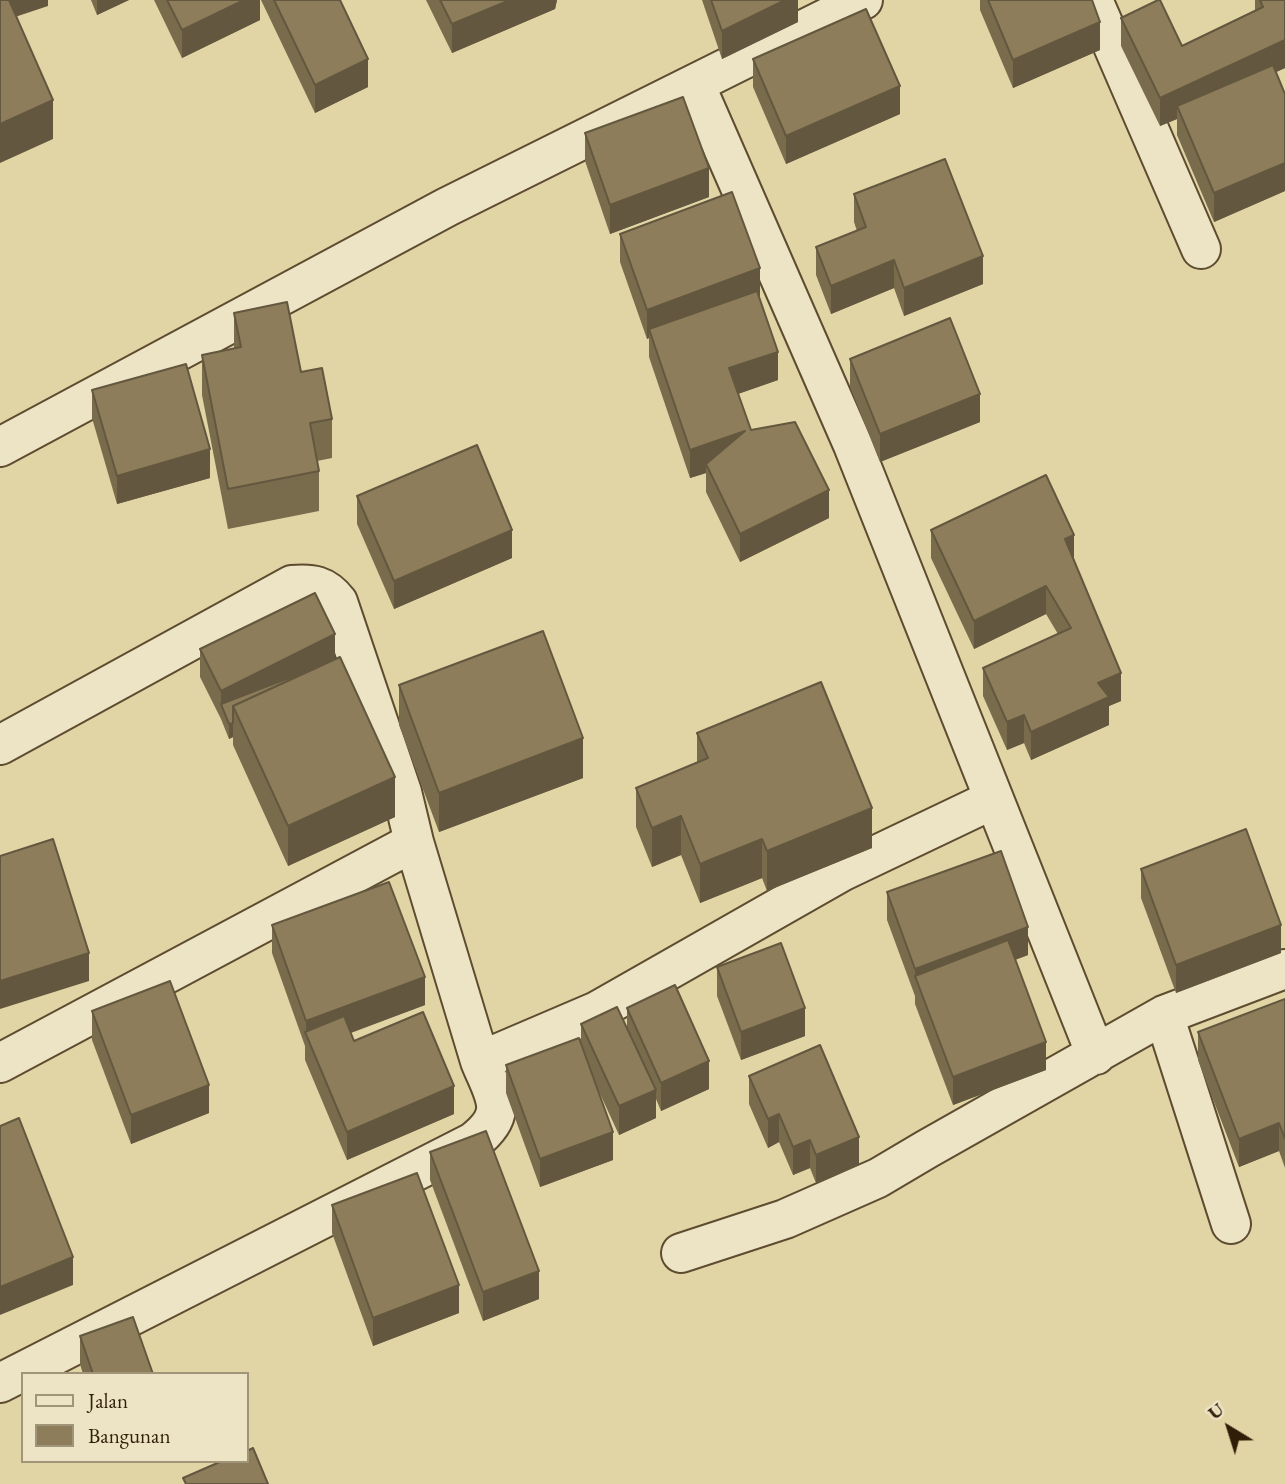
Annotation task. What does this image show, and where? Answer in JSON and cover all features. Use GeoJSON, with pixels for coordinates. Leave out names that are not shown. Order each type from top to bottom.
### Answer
{"type":"FeatureCollection","features":[{"type":"Feature","properties":{"kind":"street"},"geometry":{"type":"LineString","coordinates":[[0,447],[447,207],[863,0]]}},
{"type":"Feature","properties":{"kind":"street"},"geometry":{"type":"LineString","coordinates":[[1093,0],[1201,248]]}},
{"type":"Feature","properties":{"kind":"street"},"geometry":{"type":"LineString","coordinates":[[695,84],[853,445],[1096,1055]]}},
{"type":"Feature","properties":{"kind":"street"},"geometry":{"type":"LineString","coordinates":[[0,745],[292,585],[319,586],[330,592],[338,602],[402,793],[414,842],[480,1061],[497,1104],[495,1116],[487,1131],[473,1142],[22,1372]]}},
{"type":"Feature","properties":{"kind":"street"},"geometry":{"type":"LineString","coordinates":[[480,1061],[597,1011],[843,871],[994,799]]}},
{"type":"Feature","properties":{"kind":"street"},"geometry":{"type":"LineString","coordinates":[[0,1063],[414,842]]}},
{"type":"Feature","properties":{"kind":"street"},"geometry":{"type":"LineString","coordinates":[[681,1253],[785,1219],[878,1178],[1164,1016],[1285,969]]}},
{"type":"Feature","properties":{"kind":"street"},"geometry":{"type":"LineString","coordinates":[[1164,1016],[1231,1224]]}},
{"type":"Feature","properties":{"kind":"street"},"geometry":{"type":"LineString","coordinates":[[0,1383],[21,1372]]}},
{"type":"Feature","properties":{"kind":"building"},"geometry":{"type":"Polygon","coordinates":[[[0,0],[9,0],[53,100],[0,124],[0,0]]]}},
{"type":"Feature","properties":{"kind":"building"},"geometry":{"type":"Polygon","coordinates":[[[167,0],[244,0],[182,30],[167,0]]]}},
{"type":"Feature","properties":{"kind":"building"},"geometry":{"type":"Polygon","coordinates":[[[274,0],[340,0],[368,59],[315,85],[274,0]]]}},
{"type":"Feature","properties":{"kind":"building"},"geometry":{"type":"Polygon","coordinates":[[[440,0],[510,0],[452,24],[440,0]]]}},
{"type":"Feature","properties":{"kind":"building"},"geometry":{"type":"Polygon","coordinates":[[[711,0],[785,0],[722,31],[711,0]]]}},
{"type":"Feature","properties":{"kind":"building"},"geometry":{"type":"Polygon","coordinates":[[[988,0],[1092,0],[1100,22],[1013,60],[988,0]]]}},
{"type":"Feature","properties":{"kind":"building"},"geometry":{"type":"Polygon","coordinates":[[[1158,0],[1182,46],[1263,7],[1260,0],[1285,0],[1285,40],[1160,98],[1121,18],[1158,0]]]}},
{"type":"Feature","properties":{"kind":"building"},"geometry":{"type":"Polygon","coordinates":[[[866,9],[900,86],[786,136],[753,59],[866,9]]]}},
{"type":"Feature","properties":{"kind":"building"},"geometry":{"type":"Polygon","coordinates":[[[1273,65],[1285,94],[1285,163],[1214,193],[1177,106],[1273,65]]]}},
{"type":"Feature","properties":{"kind":"building"},"geometry":{"type":"Polygon","coordinates":[[[683,97],[709,168],[610,205],[585,133],[683,97]]]}},
{"type":"Feature","properties":{"kind":"building"},"geometry":{"type":"Polygon","coordinates":[[[945,159],[983,256],[904,288],[894,260],[831,286],[816,247],[866,227],[854,194],[945,159]]]}},
{"type":"Feature","properties":{"kind":"building"},"geometry":{"type":"Polygon","coordinates":[[[732,192],[760,268],[647,310],[620,234],[732,192]]]}},
{"type":"Feature","properties":{"kind":"building"},"geometry":{"type":"Polygon","coordinates":[[[757,291],[778,352],[729,368],[751,430],[795,422],[829,490],[740,534],[706,464],[745,431],[690,450],[649,329],[757,291]]]}},
{"type":"Feature","properties":{"kind":"building"},"geometry":{"type":"Polygon","coordinates":[[[287,302],[301,372],[322,368],[332,419],[310,423],[319,471],[228,489],[202,355],[241,347],[234,313],[287,302]]]}},
{"type":"Feature","properties":{"kind":"building"},"geometry":{"type":"Polygon","coordinates":[[[950,318],[980,394],[880,434],[850,359],[950,318]]]}},
{"type":"Feature","properties":{"kind":"building"},"geometry":{"type":"Polygon","coordinates":[[[186,364],[210,449],[117,476],[92,390],[186,364]]]}},
{"type":"Feature","properties":{"kind":"building"},"geometry":{"type":"Polygon","coordinates":[[[477,445],[512,530],[394,581],[357,496],[477,445]]]}},
{"type":"Feature","properties":{"kind":"building"},"geometry":{"type":"Polygon","coordinates":[[[1046,475],[1074,535],[1065,539],[1121,673],[1098,683],[1109,697],[1031,732],[1024,715],[1007,722],[983,668],[1071,628],[1046,586],[974,621],[931,530],[1046,475]]]}},
{"type":"Feature","properties":{"kind":"building"},"geometry":{"type":"Polygon","coordinates":[[[315,593],[335,634],[221,691],[200,649],[315,593]]]}},
{"type":"Feature","properties":{"kind":"building"},"geometry":{"type":"Polygon","coordinates":[[[543,631],[583,738],[439,793],[399,685],[543,631]]]}},
{"type":"Feature","properties":{"kind":"building"},"geometry":{"type":"Polygon","coordinates":[[[340,657],[395,777],[288,826],[233,706],[340,657]]]}},
{"type":"Feature","properties":{"kind":"building"},"geometry":{"type":"Polygon","coordinates":[[[320,666],[233,706],[233,723],[229,724],[221,704],[320,666]]]}},
{"type":"Feature","properties":{"kind":"building"},"geometry":{"type":"Polygon","coordinates":[[[821,682],[872,808],[767,851],[762,839],[700,864],[681,816],[652,828],[636,788],[708,758],[697,733],[821,682]]]}},
{"type":"Feature","properties":{"kind":"building"},"geometry":{"type":"Polygon","coordinates":[[[1246,829],[1281,925],[1176,965],[1141,869],[1246,829]]]}},
{"type":"Feature","properties":{"kind":"building"},"geometry":{"type":"Polygon","coordinates":[[[53,839],[89,953],[0,981],[0,856],[53,839]]]}},
{"type":"Feature","properties":{"kind":"building"},"geometry":{"type":"Polygon","coordinates":[[[1001,851],[1028,927],[915,969],[887,892],[1001,851]]]}},
{"type":"Feature","properties":{"kind":"building"},"geometry":{"type":"Polygon","coordinates":[[[389,882],[425,977],[306,1021],[272,925],[389,882]]]}},
{"type":"Feature","properties":{"kind":"building"},"geometry":{"type":"Polygon","coordinates":[[[1008,940],[1046,1042],[953,1077],[915,976],[1008,940]]]}},
{"type":"Feature","properties":{"kind":"building"},"geometry":{"type":"Polygon","coordinates":[[[781,943],[805,1008],[741,1032],[717,967],[781,943]]]}},
{"type":"Feature","properties":{"kind":"building"},"geometry":{"type":"Polygon","coordinates":[[[170,981],[209,1085],[131,1115],[92,1011],[170,981]]]}},
{"type":"Feature","properties":{"kind":"building"},"geometry":{"type":"Polygon","coordinates":[[[675,985],[709,1061],[661,1083],[627,1008],[675,985]]]}},
{"type":"Feature","properties":{"kind":"building"},"geometry":{"type":"Polygon","coordinates":[[[1285,999],[1285,1139],[1279,1123],[1239,1139],[1198,1032],[1285,999]]]}},
{"type":"Feature","properties":{"kind":"building"},"geometry":{"type":"Polygon","coordinates":[[[617,1007],[656,1090],[619,1106],[581,1024],[617,1007]]]}},
{"type":"Feature","properties":{"kind":"building"},"geometry":{"type":"Polygon","coordinates":[[[423,1012],[454,1086],[347,1132],[305,1032],[344,1016],[354,1041],[423,1012]]]}},
{"type":"Feature","properties":{"kind":"building"},"geometry":{"type":"Polygon","coordinates":[[[579,1038],[613,1132],[540,1159],[506,1065],[579,1038]]]}},
{"type":"Feature","properties":{"kind":"building"},"geometry":{"type":"Polygon","coordinates":[[[820,1045],[859,1137],[816,1155],[810,1140],[793,1147],[779,1114],[768,1119],[749,1076],[820,1045]]]}},
{"type":"Feature","properties":{"kind":"building"},"geometry":{"type":"Polygon","coordinates":[[[19,1118],[73,1257],[0,1287],[0,1126],[19,1118]]]}},
{"type":"Feature","properties":{"kind":"building"},"geometry":{"type":"Polygon","coordinates":[[[486,1131],[539,1271],[483,1292],[430,1152],[486,1131]]]}},
{"type":"Feature","properties":{"kind":"building"},"geometry":{"type":"Polygon","coordinates":[[[417,1173],[459,1285],[373,1318],[332,1205],[417,1173]]]}},
{"type":"Feature","properties":{"kind":"building"},"geometry":{"type":"Polygon","coordinates":[[[133,1317],[152,1372],[92,1372],[80,1336],[133,1317]]]}},
{"type":"Feature","properties":{"kind":"building"},"geometry":{"type":"Polygon","coordinates":[[[253,1448],[268,1484],[186,1484],[183,1478],[217,1463],[248,1463],[248,1450],[253,1448]]]}}]}
